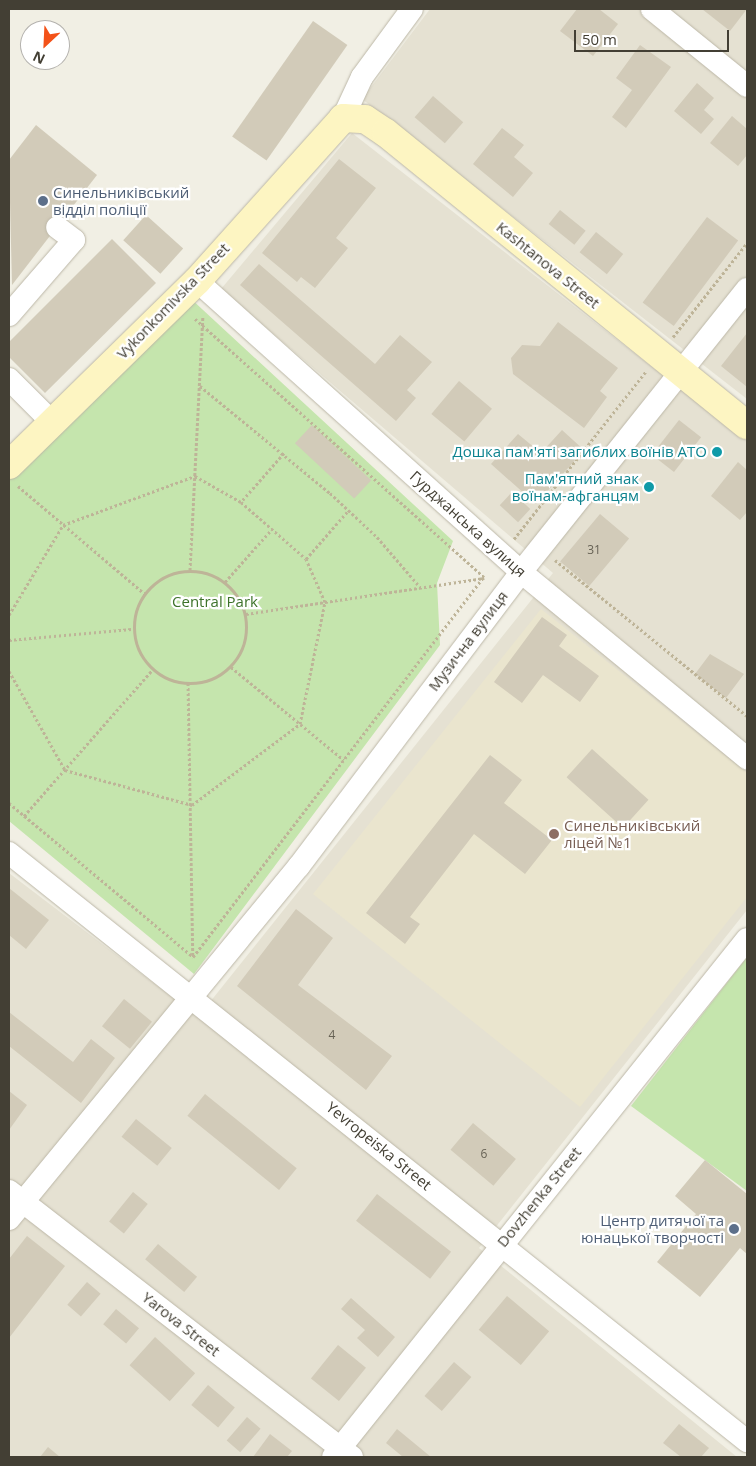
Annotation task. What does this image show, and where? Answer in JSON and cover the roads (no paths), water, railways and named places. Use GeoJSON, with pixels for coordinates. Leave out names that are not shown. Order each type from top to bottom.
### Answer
{"type":"FeatureCollection","features":[{"type":"Feature","properties":{"kind":"street","name":"Vykonkomivska Street"},"geometry":{"type":"LineString","coordinates":[[10,473],[52,422],[201,284],[336,123],[362,77],[412,9]]}},
{"type":"Feature","properties":{"kind":"street"},"geometry":{"type":"LineString","coordinates":[[652,9],[747,86]]}},
{"type":"Feature","properties":{"kind":"street","name":"Kashtanova Street"},"geometry":{"type":"LineString","coordinates":[[336,123],[365,119],[386,134],[747,425]]}},
{"type":"Feature","properties":{"kind":"street"},"geometry":{"type":"LineString","coordinates":[[9,314],[74,240],[57,228]]}},
{"type":"Feature","properties":{"kind":"street","name":"Гурджанська вулиця"},"geometry":{"type":"LineString","coordinates":[[201,284],[521,572],[747,758]]}},
{"type":"Feature","properties":{"kind":"street","name":"Музична вулиця"},"geometry":{"type":"LineString","coordinates":[[13,1204],[194,997],[300,866],[521,572],[747,290]]}},
{"type":"Feature","properties":{"kind":"street"},"geometry":{"type":"LineString","coordinates":[[9,380],[52,422]]}},
{"type":"Feature","properties":{"kind":"street","name":"Yevropeiska Street"},"geometry":{"type":"LineString","coordinates":[[9,853],[194,997],[747,1442]]}},
{"type":"Feature","properties":{"kind":"street","name":"Dovzhenka Street"},"geometry":{"type":"LineString","coordinates":[[342,1454],[500,1245],[747,939]]}},
{"type":"Feature","properties":{"kind":"street","name":"Yarova Street"},"geometry":{"type":"LineString","coordinates":[[13,1204],[342,1454]]}},
{"type":"Feature","properties":{"kind":"place","name":"Синельниківський відділ поліції"},"geometry":{"type":"Point","coordinates":[43,201]}},
{"type":"Feature","properties":{"kind":"place","name":"Дошка пам'яті загиблих воїнів АТО"},"geometry":{"type":"Point","coordinates":[717,452]}},
{"type":"Feature","properties":{"kind":"place","name":"Пам'ятний знак воїнам-афганцям"},"geometry":{"type":"Point","coordinates":[649,487]}},
{"type":"Feature","properties":{"kind":"place","name":"Синельниківський ліцей №1"},"geometry":{"type":"Point","coordinates":[554,834]}},
{"type":"Feature","properties":{"kind":"place","name":"Центр дитячої та юнацької творчості"},"geometry":{"type":"Point","coordinates":[734,1229]}},
{"type":"Feature","properties":{"kind":"park label","name":"Central Park"},"geometry":{"type":"Point","coordinates":[215,602]}}]}
